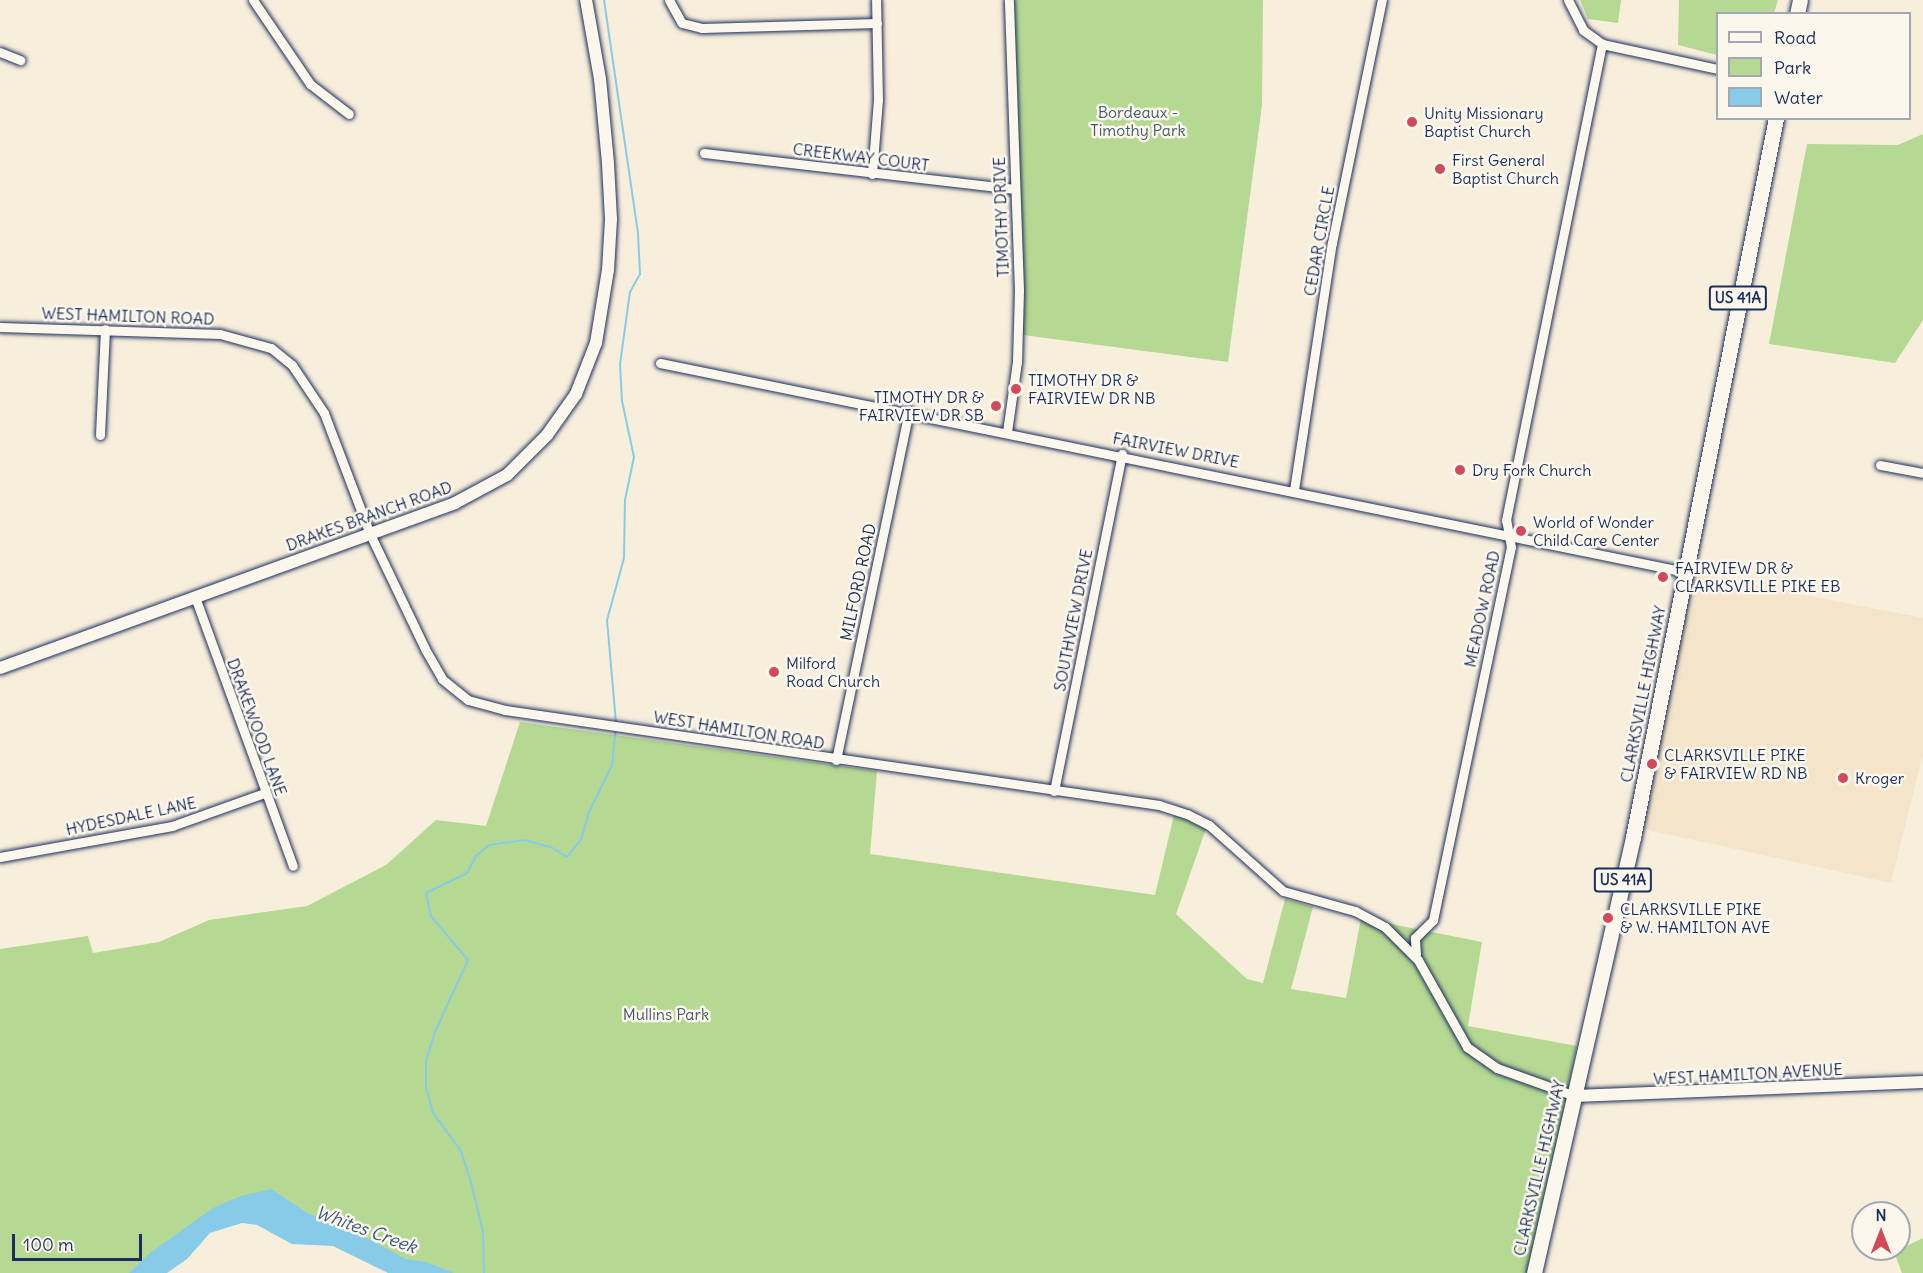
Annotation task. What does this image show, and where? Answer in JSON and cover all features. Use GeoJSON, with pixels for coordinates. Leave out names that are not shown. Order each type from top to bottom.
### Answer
{"type":"FeatureCollection","features":[{"type":"Feature","properties":{"kind":"main road","name":"CLARKSVILLE HIGHWAY"},"geometry":{"type":"LineString","coordinates":[[1534,1273],[1633,837],[1776,120]]}},
{"type":"Feature","properties":{"kind":"street"},"geometry":{"type":"LineString","coordinates":[[253,0],[310,84],[349,114]]}},
{"type":"Feature","properties":{"kind":"street","name":"DRAKES BRANCH ROAD"},"geometry":{"type":"LineString","coordinates":[[0,668],[455,503],[507,475],[547,435],[576,394],[596,343],[608,270],[611,219],[600,80],[586,0]]}},
{"type":"Feature","properties":{"kind":"street"},"geometry":{"type":"LineString","coordinates":[[669,0],[682,23],[702,28],[877,23]]}},
{"type":"Feature","properties":{"kind":"street"},"geometry":{"type":"LineString","coordinates":[[872,174],[878,100],[876,0]]}},
{"type":"Feature","properties":{"kind":"street","name":"TIMOTHY DRIVE"},"geometry":{"type":"LineString","coordinates":[[1007,432],[1018,329],[1009,0]]}},
{"type":"Feature","properties":{"kind":"street","name":"CEDAR CIRCLE"},"geometry":{"type":"LineString","coordinates":[[1294,490],[1332,243],[1382,0]]}},
{"type":"Feature","properties":{"kind":"street"},"geometry":{"type":"LineString","coordinates":[[1568,0],[1582,30],[1602,44],[1716,69]]}},
{"type":"Feature","properties":{"kind":"street","name":"MEADOW ROAD"},"geometry":{"type":"LineString","coordinates":[[1418,960],[1415,938],[1432,920],[1511,547],[1506,520],[1602,44]]}},
{"type":"Feature","properties":{"kind":"street"},"geometry":{"type":"LineString","coordinates":[[0,52],[20,60]]}},
{"type":"Feature","properties":{"kind":"street","name":"CREEKWAY COURT"},"geometry":{"type":"LineString","coordinates":[[704,153],[1015,189]]}},
{"type":"Feature","properties":{"kind":"street","name":"WEST HAMILTON ROAD"},"geometry":{"type":"LineString","coordinates":[[0,327],[189,331],[247,339],[271,348],[292,365],[324,413],[370,534],[425,649],[451,688],[468,700],[495,708],[836,760],[1159,805],[1187,813],[1209,825],[1283,891],[1355,911],[1385,927],[1418,960],[1467,1047],[1497,1068],[1575,1096]]}},
{"type":"Feature","properties":{"kind":"street"},"geometry":{"type":"LineString","coordinates":[[100,435],[105,329]]}},
{"type":"Feature","properties":{"kind":"street","name":"FAIRVIEW DRIVE"},"geometry":{"type":"LineString","coordinates":[[660,363],[1122,454],[1685,573]]}},
{"type":"Feature","properties":{"kind":"street","name":"MILFORD ROAD"},"geometry":{"type":"LineString","coordinates":[[836,760],[909,411]]}},
{"type":"Feature","properties":{"kind":"street","name":"SOUTHVIEW DRIVE"},"geometry":{"type":"LineString","coordinates":[[1054,791],[1122,454]]}},
{"type":"Feature","properties":{"kind":"street"},"geometry":{"type":"LineString","coordinates":[[1880,465],[1923,473]]}},
{"type":"Feature","properties":{"kind":"street","name":"DRAKEWOOD LANE"},"geometry":{"type":"LineString","coordinates":[[195,597],[264,793],[293,866]]}},
{"type":"Feature","properties":{"kind":"street","name":"HYDESDALE LANE"},"geometry":{"type":"LineString","coordinates":[[0,857],[172,826],[264,793]]}},
{"type":"Feature","properties":{"kind":"street","name":"WEST HAMILTON AVENUE"},"geometry":{"type":"LineString","coordinates":[[1575,1096],[1923,1082]]}},
{"type":"Feature","properties":{"kind":"shaded area"},"geometry":{"type":"Polygon","coordinates":[[[1685,572],[1923,618],[1923,755],[1891,883],[1635,827],[1685,572]]]}},
{"type":"Feature","properties":{"kind":"green space","name":"Bordeaux - Timothy Park"},"geometry":{"type":"Polygon","coordinates":[[[1014,0],[1263,0],[1262,105],[1228,362],[1023,335],[1014,0]]]}},
{"type":"Feature","properties":{"kind":"green space"},"geometry":{"type":"Polygon","coordinates":[[[1580,0],[1621,0],[1618,23],[1588,19],[1580,0]]]}},
{"type":"Feature","properties":{"kind":"green space"},"geometry":{"type":"Polygon","coordinates":[[[1679,0],[1778,0],[1774,12],[1716,12],[1716,55],[1678,45],[1679,0]]]}},
{"type":"Feature","properties":{"kind":"green space"},"geometry":{"type":"Polygon","coordinates":[[[1923,134],[1923,320],[1895,363],[1769,344],[1807,144],[1898,145],[1923,134]]]}},
{"type":"Feature","properties":{"kind":"green space","name":"Mullins Park"},"geometry":{"type":"Polygon","coordinates":[[[520,722],[877,771],[870,854],[1155,895],[1174,815],[1185,818],[1206,829],[1176,914],[1247,979],[1263,983],[1285,899],[1313,907],[1291,989],[1346,998],[1361,918],[1482,942],[1468,1026],[1577,1046],[1531,1273],[436,1273],[258,1205],[137,1273],[0,1273],[0,949],[88,936],[93,953],[159,942],[209,920],[307,906],[386,865],[436,820],[486,826],[520,722]]]}},
{"type":"Feature","properties":{"kind":"green space"},"geometry":{"type":"Polygon","coordinates":[[[1923,1238],[1923,1273],[1902,1273],[1897,1261],[1911,1261],[1911,1244],[1923,1238]]]}},
{"type":"Feature","properties":{"kind":"water"},"geometry":{"type":"Polygon","coordinates":[[[271,1189],[309,1214],[342,1225],[406,1259],[426,1262],[454,1273],[388,1273],[333,1246],[292,1244],[257,1225],[242,1223],[210,1233],[187,1259],[167,1273],[129,1273],[150,1253],[213,1208],[241,1196],[271,1189]]]}},
{"type":"Feature","properties":{"kind":"waterway"},"geometry":{"type":"LineString","coordinates":[[604,0],[638,234],[640,274],[630,292],[620,364],[622,401],[634,457],[625,500],[624,558],[607,620],[616,723]]}},
{"type":"Feature","properties":{"kind":"waterway"},"geometry":{"type":"LineString","coordinates":[[484,1273],[483,1232],[471,1182],[461,1151],[433,1113],[426,1086],[426,1061],[434,1034],[468,960],[431,916],[426,893],[467,873],[476,856],[489,845],[524,840],[551,847],[567,857],[581,840],[589,812],[612,765],[616,729]]}},
{"type":"Feature","properties":{"kind":"place","name":"Unity Missionary Baptist Church"},"geometry":{"type":"Point","coordinates":[1412,122]}},
{"type":"Feature","properties":{"kind":"place","name":"First General Baptist Church"},"geometry":{"type":"Point","coordinates":[1440,169]}},
{"type":"Feature","properties":{"kind":"place","name":"TIMOTHY DR & FAIRVIEW DR NB"},"geometry":{"type":"Point","coordinates":[1016,389]}},
{"type":"Feature","properties":{"kind":"place","name":"TIMOTHY DR & FAIRVIEW DR SB"},"geometry":{"type":"Point","coordinates":[996,406]}},
{"type":"Feature","properties":{"kind":"place","name":"Dry Fork Church"},"geometry":{"type":"Point","coordinates":[1460,470]}},
{"type":"Feature","properties":{"kind":"place","name":"World of Wonder Child Care Center"},"geometry":{"type":"Point","coordinates":[1521,531]}},
{"type":"Feature","properties":{"kind":"place","name":"FAIRVIEW DR & CLARKSVILLE PIKE EB"},"geometry":{"type":"Point","coordinates":[1663,577]}},
{"type":"Feature","properties":{"kind":"place","name":"Milford Road Church"},"geometry":{"type":"Point","coordinates":[774,672]}},
{"type":"Feature","properties":{"kind":"place","name":"CLARKSVILLE PIKE & FAIRVIEW RD NB"},"geometry":{"type":"Point","coordinates":[1652,764]}},
{"type":"Feature","properties":{"kind":"place","name":"Kroger"},"geometry":{"type":"Point","coordinates":[1843,778]}},
{"type":"Feature","properties":{"kind":"place","name":"CLARKSVILLE PIKE & W. HAMILTON AVE"},"geometry":{"type":"Point","coordinates":[1608,918]}},
{"type":"Feature","properties":{"kind":"water label","name":"Whites Creek"},"geometry":{"type":"Point","coordinates":[366,1230]}}]}
